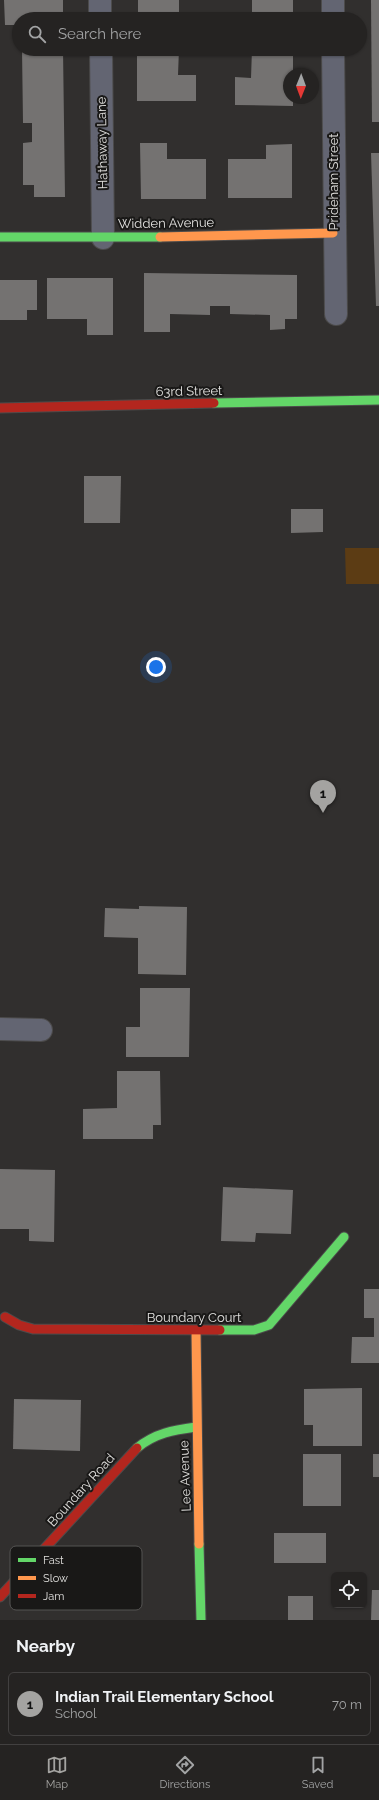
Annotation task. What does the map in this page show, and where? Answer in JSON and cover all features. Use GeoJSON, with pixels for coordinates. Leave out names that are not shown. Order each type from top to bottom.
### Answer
{"type":"FeatureCollection","features":[{"type":"Feature","properties":{"kind":"street"},"geometry":{"type":"LineString","coordinates":[[100,0],[100,12]]}},
{"type":"Feature","properties":{"kind":"street"},"geometry":{"type":"LineString","coordinates":[[333,0],[333,12]]}},
{"type":"Feature","properties":{"kind":"street","name":"Hathaway Lane"},"geometry":{"type":"LineString","coordinates":[[101,56],[103,238]]}},
{"type":"Feature","properties":{"kind":"street","name":"Prideham Street"},"geometry":{"type":"LineString","coordinates":[[333,56],[336,314]]}},
{"type":"Feature","properties":{"kind":"street","name":"Widden Avenue"},"geometry":{"type":"LineString","coordinates":[[0,237],[103,238],[334,233]]}},
{"type":"Feature","properties":{"kind":"street","name":"63rd Street"},"geometry":{"type":"LineString","coordinates":[[0,408],[379,400]]}},
{"type":"Feature","properties":{"kind":"street"},"geometry":{"type":"LineString","coordinates":[[0,1029],[41,1030]]}},
{"type":"Feature","properties":{"kind":"street","name":"Boundary Court"},"geometry":{"type":"LineString","coordinates":[[5,1317],[19,1325],[32,1329],[196,1331],[254,1330],[269,1325],[344,1237]]}},
{"type":"Feature","properties":{"kind":"street","name":"Lee Avenue"},"geometry":{"type":"LineString","coordinates":[[196,1331],[196,1427],[201,1620]]}},
{"type":"Feature","properties":{"kind":"street","name":"Boundary Road"},"geometry":{"type":"LineString","coordinates":[[47,1546],[133,1452],[148,1438],[161,1432],[196,1427]]}},
{"type":"Feature","properties":{"kind":"street","name":"Boundary Road"},"geometry":{"type":"LineString","coordinates":[[0,1597],[10,1586]]}},
{"type":"Feature","properties":{"kind":"shaded area"},"geometry":{"type":"Polygon","coordinates":[[[345,548],[379,548],[379,584],[346,584],[345,548]]]}},
{"type":"Feature","properties":{"kind":"building"},"geometry":{"type":"Polygon","coordinates":[[[4,0],[63,0],[63,12],[12,12],[12,25],[5,25],[4,0]]]}},
{"type":"Feature","properties":{"kind":"building"},"geometry":{"type":"Polygon","coordinates":[[[138,0],[179,0],[179,12],[138,12],[138,0]]]}},
{"type":"Feature","properties":{"kind":"building"},"geometry":{"type":"Polygon","coordinates":[[[252,0],[293,0],[293,12],[252,12],[252,0]]]}},
{"type":"Feature","properties":{"kind":"building"},"geometry":{"type":"Polygon","coordinates":[[[371,0],[379,0],[379,122],[372,122],[371,0]]]}},
{"type":"Feature","properties":{"kind":"building"},"geometry":{"type":"Polygon","coordinates":[[[22,56],[63,56],[65,197],[34,197],[34,185],[23,185],[23,143],[32,142],[32,123],[23,123],[22,56]]]}},
{"type":"Feature","properties":{"kind":"building"},"geometry":{"type":"Polygon","coordinates":[[[137,56],[179,56],[178,75],[196,75],[196,101],[137,101],[137,56]]]}},
{"type":"Feature","properties":{"kind":"building"},"geometry":{"type":"Polygon","coordinates":[[[252,56],[293,56],[293,68],[283,68],[283,104],[293,104],[293,106],[235,105],[235,77],[251,78],[252,56]]]}},
{"type":"Feature","properties":{"kind":"building"},"geometry":{"type":"Polygon","coordinates":[[[140,143],[167,143],[167,159],[206,159],[206,199],[141,199],[140,143]]]}},
{"type":"Feature","properties":{"kind":"building"},"geometry":{"type":"Polygon","coordinates":[[[292,144],[292,198],[228,198],[228,159],[266,159],[266,145],[292,144]]]}},
{"type":"Feature","properties":{"kind":"building"},"geometry":{"type":"Polygon","coordinates":[[[371,153],[379,153],[379,306],[376,306],[371,153]]]}},
{"type":"Feature","properties":{"kind":"building"},"geometry":{"type":"Polygon","coordinates":[[[144,273],[297,275],[297,319],[285,319],[285,329],[270,330],[270,315],[230,314],[230,306],[210,306],[210,315],[170,314],[170,332],[144,332],[144,273]]]}},
{"type":"Feature","properties":{"kind":"building"},"geometry":{"type":"Polygon","coordinates":[[[47,278],[113,278],[113,335],[87,335],[87,319],[47,319],[47,278]]]}},
{"type":"Feature","properties":{"kind":"building"},"geometry":{"type":"Polygon","coordinates":[[[0,280],[37,280],[37,310],[27,310],[27,320],[0,320],[0,280]]]}},
{"type":"Feature","properties":{"kind":"building"},"geometry":{"type":"Polygon","coordinates":[[[84,476],[121,476],[120,523],[84,523],[84,476]]]}},
{"type":"Feature","properties":{"kind":"building"},"geometry":{"type":"Polygon","coordinates":[[[291,509],[323,509],[323,532],[291,533],[291,509]]]}},
{"type":"Feature","properties":{"kind":"building"},"geometry":{"type":"Polygon","coordinates":[[[139,906],[187,907],[186,975],[138,974],[138,938],[104,937],[105,908],[139,909],[139,906]]]}},
{"type":"Feature","properties":{"kind":"building"},"geometry":{"type":"Polygon","coordinates":[[[140,988],[190,988],[189,1057],[126,1057],[126,1027],[140,1027],[140,988]]]}},
{"type":"Feature","properties":{"kind":"building"},"geometry":{"type":"Polygon","coordinates":[[[117,1071],[160,1071],[161,1125],[153,1125],[153,1139],[83,1139],[83,1109],[117,1108],[117,1071]]]}},
{"type":"Feature","properties":{"kind":"building"},"geometry":{"type":"Polygon","coordinates":[[[0,1169],[55,1170],[54,1242],[29,1241],[29,1229],[0,1229],[0,1169]]]}},
{"type":"Feature","properties":{"kind":"building"},"geometry":{"type":"Polygon","coordinates":[[[223,1187],[293,1190],[291,1234],[256,1233],[255,1242],[221,1241],[223,1187]]]}},
{"type":"Feature","properties":{"kind":"building"},"geometry":{"type":"Polygon","coordinates":[[[364,1289],[379,1289],[379,1363],[351,1363],[352,1337],[374,1337],[374,1318],[364,1318],[364,1289]]]}},
{"type":"Feature","properties":{"kind":"building"},"geometry":{"type":"Polygon","coordinates":[[[362,1388],[362,1446],[313,1446],[313,1425],[304,1425],[304,1389],[362,1388]]]}},
{"type":"Feature","properties":{"kind":"building"},"geometry":{"type":"Polygon","coordinates":[[[14,1399],[81,1400],[80,1451],[13,1449],[14,1399]]]}},
{"type":"Feature","properties":{"kind":"building"},"geometry":{"type":"Polygon","coordinates":[[[303,1454],[341,1454],[341,1506],[303,1506],[303,1454]]]}},
{"type":"Feature","properties":{"kind":"building"},"geometry":{"type":"Polygon","coordinates":[[[373,1454],[379,1454],[379,1477],[373,1477],[373,1454]]]}},
{"type":"Feature","properties":{"kind":"building"},"geometry":{"type":"Polygon","coordinates":[[[274,1533],[326,1533],[326,1563],[274,1563],[274,1533]]]}},
{"type":"Feature","properties":{"kind":"building"},"geometry":{"type":"Polygon","coordinates":[[[372,1590],[379,1590],[379,1620],[371,1620],[372,1590]]]}},
{"type":"Feature","properties":{"kind":"building"},"geometry":{"type":"Polygon","coordinates":[[[288,1596],[313,1596],[313,1620],[288,1620],[288,1596]]]}},
{"type":"Feature","properties":{"kind":"traffic: fast"},"geometry":{"type":"LineString","coordinates":[[0,237],[160,237]]}},
{"type":"Feature","properties":{"kind":"traffic: fast"},"geometry":{"type":"LineString","coordinates":[[214,403],[379,400]]}},
{"type":"Feature","properties":{"kind":"traffic: fast"},"geometry":{"type":"LineString","coordinates":[[220,1330],[254,1330],[269,1325],[344,1237]]}},
{"type":"Feature","properties":{"kind":"traffic: fast"},"geometry":{"type":"LineString","coordinates":[[137,1448],[151,1439],[172,1431],[196,1427]]}},
{"type":"Feature","properties":{"kind":"traffic: fast"},"geometry":{"type":"LineString","coordinates":[[199,1544],[201,1620]]}},
{"type":"Feature","properties":{"kind":"traffic: slow"},"geometry":{"type":"LineString","coordinates":[[160,237],[333,233]]}},
{"type":"Feature","properties":{"kind":"traffic: slow"},"geometry":{"type":"LineString","coordinates":[[196,1331],[199,1544]]}},
{"type":"Feature","properties":{"kind":"traffic: jam"},"geometry":{"type":"LineString","coordinates":[[0,408],[214,403]]}},
{"type":"Feature","properties":{"kind":"traffic: jam"},"geometry":{"type":"LineString","coordinates":[[5,1317],[19,1325],[33,1329],[220,1330]]}},
{"type":"Feature","properties":{"kind":"traffic: jam"},"geometry":{"type":"LineString","coordinates":[[47,1546],[137,1448]]}},
{"type":"Feature","properties":{"kind":"traffic: jam"},"geometry":{"type":"LineString","coordinates":[[0,1597],[10,1586]]}},
{"type":"Feature","properties":{"kind":"place","name":"Indian Trail Elementary School"},"geometry":{"type":"Point","coordinates":[323,813]}}]}
